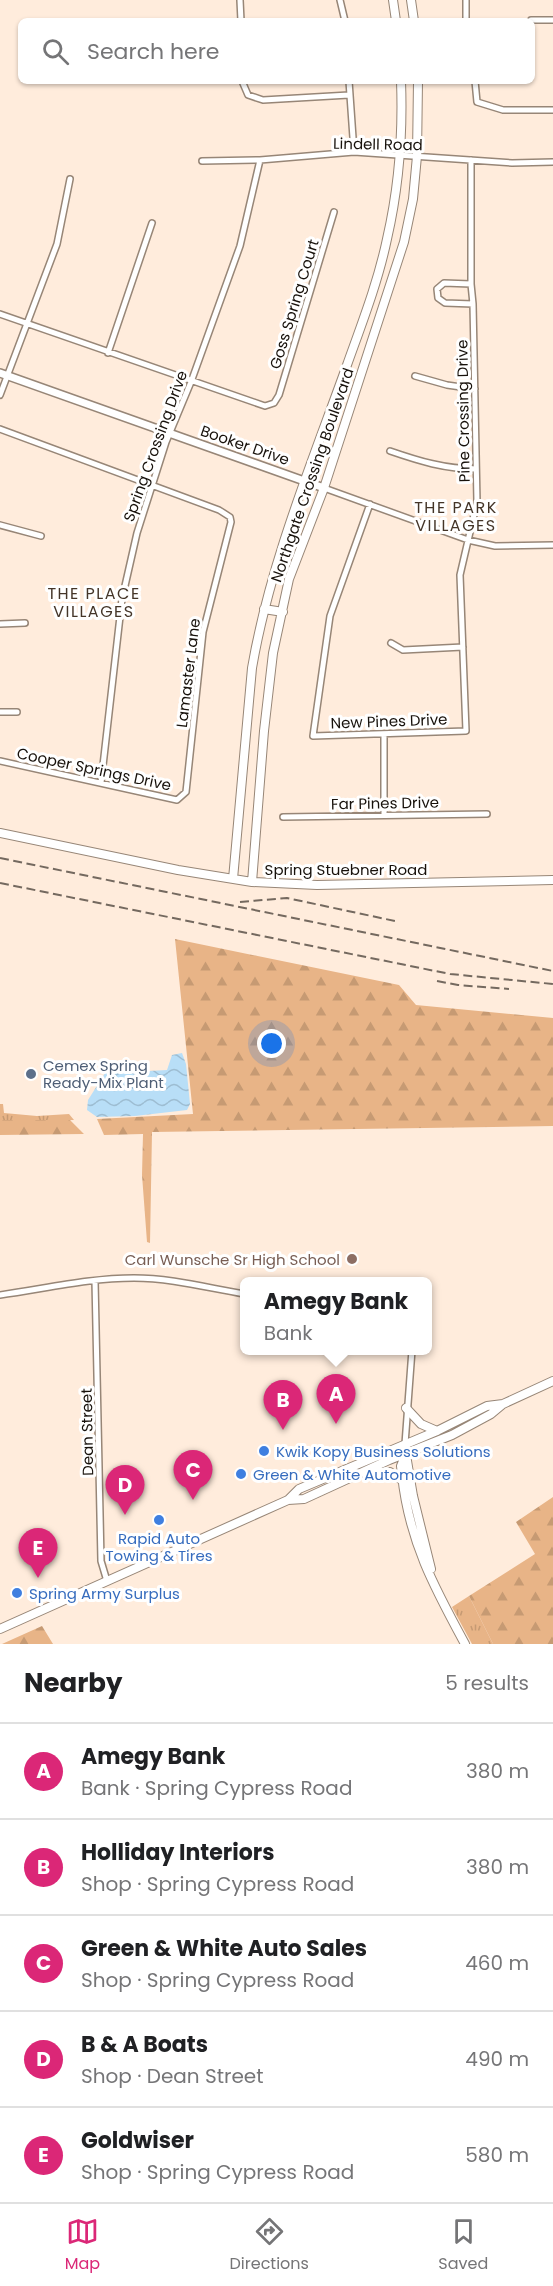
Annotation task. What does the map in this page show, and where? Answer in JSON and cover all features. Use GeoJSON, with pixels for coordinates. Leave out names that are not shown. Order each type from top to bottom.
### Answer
{"type":"FeatureCollection","features":[{"type":"Feature","properties":{"kind":"main road"},"geometry":{"type":"LineString","coordinates":[[393,0],[396,18]]}},
{"type":"Feature","properties":{"kind":"main road"},"geometry":{"type":"LineString","coordinates":[[411,0],[414,18]]}},
{"type":"Feature","properties":{"kind":"main road","name":"Northgate Crossing Boulevard"},"geometry":{"type":"LineString","coordinates":[[233,879],[252,668],[264,609],[306,481],[363,321],[387,239],[400,154],[401,84]]}},
{"type":"Feature","properties":{"kind":"main road","name":"Northgate Crossing Boulevard"},"geometry":{"type":"LineString","coordinates":[[252,882],[263,736],[273,653],[289,579],[324,488],[404,242],[417,156],[418,84]]}},
{"type":"Feature","properties":{"kind":"main road"},"geometry":{"type":"LineString","coordinates":[[363,321],[376,327]]}},
{"type":"Feature","properties":{"kind":"main road"},"geometry":{"type":"LineString","coordinates":[[264,609],[283,612]]}},
{"type":"Feature","properties":{"kind":"main road"},"geometry":{"type":"LineString","coordinates":[[247,735],[263,736]]}},
{"type":"Feature","properties":{"kind":"main road","name":"Spring Stuebner Road"},"geometry":{"type":"LineString","coordinates":[[0,833],[178,870],[252,882],[317,885],[553,880]]}},
{"type":"Feature","properties":{"kind":"main road"},"geometry":{"type":"LineString","coordinates":[[288,1500],[304,1499],[452,1435],[491,1414],[503,1404],[553,1381]]}},
{"type":"Feature","properties":{"kind":"main road"},"geometry":{"type":"LineString","coordinates":[[0,1629],[288,1500],[300,1489],[438,1431],[487,1406],[503,1404]]}},
{"type":"Feature","properties":{"kind":"main road"},"geometry":{"type":"LineString","coordinates":[[406,1408],[421,1424],[438,1431]]}},
{"type":"Feature","properties":{"kind":"main road"},"geometry":{"type":"LineString","coordinates":[[405,1444],[405,1454],[432,1580]]}},
{"type":"Feature","properties":{"kind":"main road"},"geometry":{"type":"LineString","coordinates":[[405,1454],[401,1466],[402,1481],[412,1532],[451,1621],[465,1644]]}},
{"type":"Feature","properties":{"kind":"main road"},"geometry":{"type":"LineString","coordinates":[[362,1473],[390,1472],[402,1481]]}},
{"type":"Feature","properties":{"kind":"street"},"geometry":{"type":"LineString","coordinates":[[240,0],[241,18]]}},
{"type":"Feature","properties":{"kind":"street"},"geometry":{"type":"LineString","coordinates":[[340,0],[344,18]]}},
{"type":"Feature","properties":{"kind":"street"},"geometry":{"type":"LineString","coordinates":[[466,0],[466,18]]}},
{"type":"Feature","properties":{"kind":"street"},"geometry":{"type":"LineString","coordinates":[[535,20],[553,20]]}},
{"type":"Feature","properties":{"kind":"street"},"geometry":{"type":"LineString","coordinates":[[243,84],[248,95],[262,100],[349,95]]}},
{"type":"Feature","properties":{"kind":"street"},"geometry":{"type":"LineString","coordinates":[[349,84],[354,152]]}},
{"type":"Feature","properties":{"kind":"street"},"geometry":{"type":"LineString","coordinates":[[475,84],[477,102],[503,110],[553,110]]}},
{"type":"Feature","properties":{"kind":"street","name":"Lindell Road"},"geometry":{"type":"LineString","coordinates":[[202,161],[260,160],[354,152],[512,163],[553,162]]}},
{"type":"Feature","properties":{"kind":"street","name":"Spring Crossing Drive"},"geometry":{"type":"LineString","coordinates":[[101,783],[122,599],[136,533],[169,433],[191,382],[240,246],[260,160]]}},
{"type":"Feature","properties":{"kind":"street","name":"Pine Crossing Drive"},"geometry":{"type":"LineString","coordinates":[[466,731],[460,575],[477,502],[471,284],[471,160]]}},
{"type":"Feature","properties":{"kind":"street"},"geometry":{"type":"LineString","coordinates":[[0,395],[3,374],[28,324],[57,244],[70,179]]}},
{"type":"Feature","properties":{"kind":"street","name":"Goss Spring Court"},"geometry":{"type":"LineString","coordinates":[[191,382],[255,404],[265,406],[274,403],[279,395],[334,212]]}},
{"type":"Feature","properties":{"kind":"street"},"geometry":{"type":"LineString","coordinates":[[108,353],[152,223]]}},
{"type":"Feature","properties":{"kind":"street"},"geometry":{"type":"LineString","coordinates":[[471,284],[444,283],[437,289],[438,298],[445,303],[473,304]]}},
{"type":"Feature","properties":{"kind":"street"},"geometry":{"type":"LineString","coordinates":[[0,315],[191,382]]}},
{"type":"Feature","properties":{"kind":"street","name":"Booker Drive"},"geometry":{"type":"LineString","coordinates":[[3,374],[468,540],[495,546],[553,545]]}},
{"type":"Feature","properties":{"kind":"street"},"geometry":{"type":"LineString","coordinates":[[415,376],[447,385],[474,389]]}},
{"type":"Feature","properties":{"kind":"street"},"geometry":{"type":"LineString","coordinates":[[0,429],[153,484]]}},
{"type":"Feature","properties":{"kind":"street"},"geometry":{"type":"LineString","coordinates":[[390,451],[423,463],[455,469],[476,469]]}},
{"type":"Feature","properties":{"kind":"street","name":"Lamaster Lane"},"geometry":{"type":"LineString","coordinates":[[153,484],[224,512],[230,518],[231,527],[203,632],[188,786],[182,796]]}},
{"type":"Feature","properties":{"kind":"street","name":"New Pines Drive"},"geometry":{"type":"LineString","coordinates":[[370,504],[330,616],[313,735],[466,731]]}},
{"type":"Feature","properties":{"kind":"street"},"geometry":{"type":"LineString","coordinates":[[0,525],[41,536]]}},
{"type":"Feature","properties":{"kind":"street"},"geometry":{"type":"LineString","coordinates":[[0,624],[25,623]]}},
{"type":"Feature","properties":{"kind":"street"},"geometry":{"type":"LineString","coordinates":[[391,643],[403,650],[463,647]]}},
{"type":"Feature","properties":{"kind":"street"},"geometry":{"type":"LineString","coordinates":[[0,712],[17,712]]}},
{"type":"Feature","properties":{"kind":"street"},"geometry":{"type":"LineString","coordinates":[[384,734],[384,815]]}},
{"type":"Feature","properties":{"kind":"street","name":"Cooper Springs Drive"},"geometry":{"type":"LineString","coordinates":[[0,761],[177,800],[182,796]]}},
{"type":"Feature","properties":{"kind":"street","name":"Far Pines Drive"},"geometry":{"type":"LineString","coordinates":[[283,817],[487,813]]}},
{"type":"Feature","properties":{"kind":"street"},"geometry":{"type":"LineString","coordinates":[[0,1296],[95,1281],[134,1278],[240,1293]]}},
{"type":"Feature","properties":{"kind":"street","name":"Dean Street"},"geometry":{"type":"LineString","coordinates":[[95,1281],[101,1561],[107,1581]]}},
{"type":"Feature","properties":{"kind":"street"},"geometry":{"type":"LineString","coordinates":[[405,1444],[411,1355]]}},
{"type":"Feature","properties":{"kind":"green space"},"geometry":{"type":"Polygon","coordinates":[[[175,939],[399,985],[416,1005],[553,1018],[553,1126],[152,1132],[150,1243],[147,1242],[142,1175],[143,1134],[104,1135],[97,1119],[193,1114],[175,939]]]}},
{"type":"Feature","properties":{"kind":"green space"},"geometry":{"type":"Polygon","coordinates":[[[0,1104],[3,1104],[4,1113],[37,1116],[69,1114],[74,1120],[3,1121],[0,1120],[0,1104]]]}},
{"type":"Feature","properties":{"kind":"green space"},"geometry":{"type":"Polygon","coordinates":[[[0,1120],[70,1120],[84,1134],[0,1135],[0,1120]]]}},
{"type":"Feature","properties":{"kind":"green space"},"geometry":{"type":"Polygon","coordinates":[[[553,1497],[553,1644],[493,1644],[469,1596],[535,1554],[516,1522],[553,1497]]]}},
{"type":"Feature","properties":{"kind":"green space"},"geometry":{"type":"Polygon","coordinates":[[[469,1596],[493,1644],[472,1644],[452,1607],[469,1596]]]}},
{"type":"Feature","properties":{"kind":"green space"},"geometry":{"type":"Polygon","coordinates":[[[42,1626],[53,1644],[2,1644],[42,1626]]]}},
{"type":"Feature","properties":{"kind":"water"},"geometry":{"type":"Polygon","coordinates":[[[182,1053],[186,1064],[190,1104],[187,1110],[135,1116],[97,1117],[87,1110],[88,1100],[107,1070],[119,1072],[129,1067],[140,1067],[149,1071],[167,1070],[172,1055],[182,1053]]]}},
{"type":"Feature","properties":{"kind":"railway"},"geometry":{"type":"LineString","coordinates":[[0,858],[553,971]]}},
{"type":"Feature","properties":{"kind":"railway"},"geometry":{"type":"LineString","coordinates":[[0,883],[450,974],[553,984]]}},
{"type":"Feature","properties":{"kind":"railway"},"geometry":{"type":"LineString","coordinates":[[240,902],[287,898],[395,921]]}},
{"type":"Feature","properties":{"kind":"railway"},"geometry":{"type":"LineString","coordinates":[[437,981],[509,989]]}},
{"type":"Feature","properties":{"kind":"place","name":"Cemex Spring Ready-Mix Plant"},"geometry":{"type":"Point","coordinates":[31,1074]}},
{"type":"Feature","properties":{"kind":"place","name":"Carl Wunsche Sr High School"},"geometry":{"type":"Point","coordinates":[352,1259]}},
{"type":"Feature","properties":{"kind":"place","name":"Amegy Bank"},"geometry":{"type":"Point","coordinates":[336,1424]}},
{"type":"Feature","properties":{"kind":"place","name":"Holliday Interiors"},"geometry":{"type":"Point","coordinates":[283,1430]}},
{"type":"Feature","properties":{"kind":"place","name":"Kwik Kopy Business Solutions"},"geometry":{"type":"Point","coordinates":[264,1451]}},
{"type":"Feature","properties":{"kind":"place","name":"Green & White Automotive"},"geometry":{"type":"Point","coordinates":[241,1474]}},
{"type":"Feature","properties":{"kind":"place","name":"Green & White Auto Sales"},"geometry":{"type":"Point","coordinates":[193,1500]}},
{"type":"Feature","properties":{"kind":"place","name":"B & A Boats"},"geometry":{"type":"Point","coordinates":[125,1515]}},
{"type":"Feature","properties":{"kind":"place","name":"Rapid Auto Towing & Tires"},"geometry":{"type":"Point","coordinates":[159,1520]}},
{"type":"Feature","properties":{"kind":"place","name":"Goldwiser"},"geometry":{"type":"Point","coordinates":[38,1578]}},
{"type":"Feature","properties":{"kind":"place","name":"Spring Army Surplus"},"geometry":{"type":"Point","coordinates":[17,1593]}},
{"type":"Feature","properties":{"kind":"district","name":"THE PARK VILLAGES"},"geometry":{"type":"Point","coordinates":[456,516]}},
{"type":"Feature","properties":{"kind":"district","name":"THE PLACE VILLAGES"},"geometry":{"type":"Point","coordinates":[94,602]}}]}
